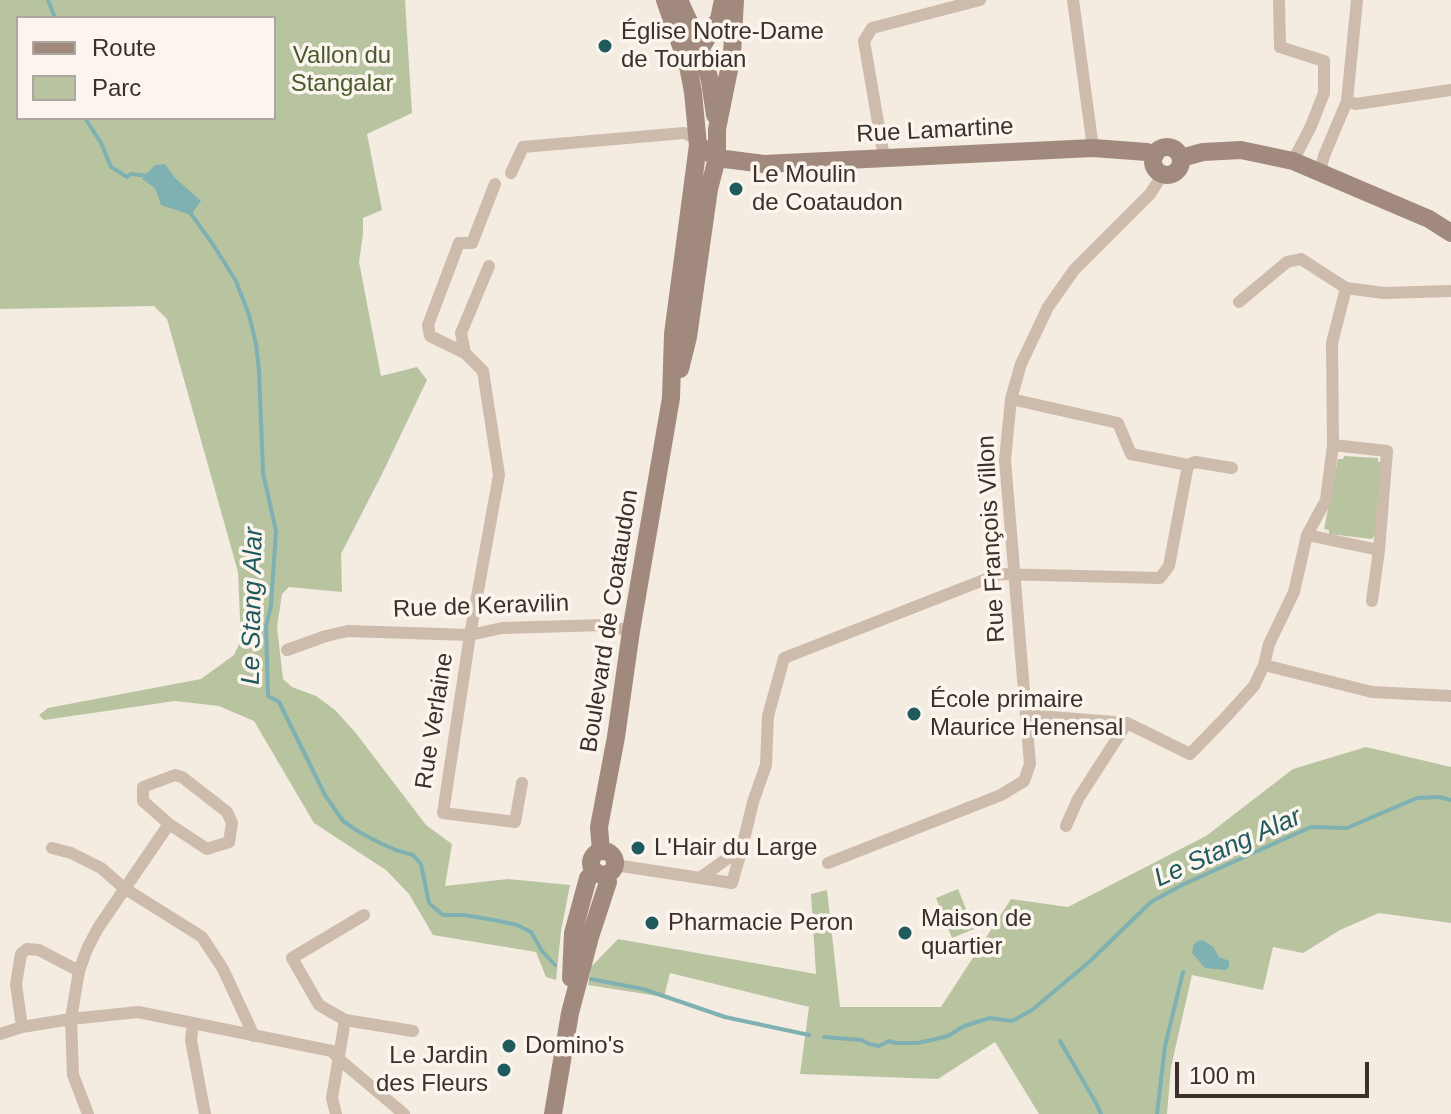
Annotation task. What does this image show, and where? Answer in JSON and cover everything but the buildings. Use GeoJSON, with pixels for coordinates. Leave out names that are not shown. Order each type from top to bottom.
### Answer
{"type":"FeatureCollection","features":[{"type":"Feature","properties":{"kind":"main road","name":"Boulevard de Coataudon"},"geometry":{"type":"LineString","coordinates":[[665,0],[688,66],[698,145],[673,334],[671,398]]}},
{"type":"Feature","properties":{"kind":"main road"},"geometry":{"type":"LineString","coordinates":[[679,0],[701,48],[710,81],[717,129]]}},
{"type":"Feature","properties":{"kind":"main road"},"geometry":{"type":"LineString","coordinates":[[688,66],[719,19],[723,0]]}},
{"type":"Feature","properties":{"kind":"main road"},"geometry":{"type":"LineString","coordinates":[[717,129],[732,55],[735,0]]}},
{"type":"Feature","properties":{"kind":"main road"},"geometry":{"type":"LineString","coordinates":[[688,18],[707,23],[719,19]]}},
{"type":"Feature","properties":{"kind":"main road","name":"Boulevard de Coataudon"},"geometry":{"type":"LineString","coordinates":[[605,870],[592,865],[592,859],[601,851],[599,827],[671,398],[688,337],[709,189],[717,158],[717,129]]}},
{"type":"Feature","properties":{"kind":"main road"},"geometry":{"type":"LineString","coordinates":[[698,145],[717,158]]}},
{"type":"Feature","properties":{"kind":"main road"},"geometry":{"type":"LineString","coordinates":[[1169,147],[1177,151],[1181,158],[1173,174],[1159,172],[1154,164],[1155,155],[1169,147]]}},
{"type":"Feature","properties":{"kind":"main road","name":"Rue Lamartine"},"geometry":{"type":"LineString","coordinates":[[717,158],[764,164],[1093,148],[1155,155]]}},
{"type":"Feature","properties":{"kind":"main road"},"geometry":{"type":"LineString","coordinates":[[1181,158],[1203,152],[1241,150],[1293,161],[1429,219],[1451,233]]}},
{"type":"Feature","properties":{"kind":"main road","name":"Boulevard de Coataudon"},"geometry":{"type":"LineString","coordinates":[[553,1114],[570,1013],[573,933],[588,878],[605,870]]}},
{"type":"Feature","properties":{"kind":"street"},"geometry":{"type":"LineString","coordinates":[[884,157],[864,41],[872,28],[980,0]]}},
{"type":"Feature","properties":{"kind":"street"},"geometry":{"type":"LineString","coordinates":[[1073,0],[1093,148]]}},
{"type":"Feature","properties":{"kind":"street"},"geometry":{"type":"LineString","coordinates":[[1279,0],[1280,47],[1324,61],[1324,93],[1293,161]]}},
{"type":"Feature","properties":{"kind":"street"},"geometry":{"type":"LineString","coordinates":[[1320,171],[1347,101],[1357,0]]}},
{"type":"Feature","properties":{"kind":"street"},"geometry":{"type":"LineString","coordinates":[[1347,101],[1356,104],[1451,90]]}},
{"type":"Feature","properties":{"kind":"street"},"geometry":{"type":"LineString","coordinates":[[511,173],[523,147],[684,133],[698,145]]}},
{"type":"Feature","properties":{"kind":"street","name":"Rue François Villon"},"geometry":{"type":"LineString","coordinates":[[828,863],[1001,795],[1024,781],[1030,764],[1005,460],[1011,399],[1021,364],[1048,307],[1074,270],[1150,194],[1163,174]]}},
{"type":"Feature","properties":{"kind":"street"},"geometry":{"type":"LineString","coordinates":[[465,353],[430,336],[428,325],[459,243],[472,243],[495,184]]}},
{"type":"Feature","properties":{"kind":"street"},"geometry":{"type":"LineString","coordinates":[[1239,302],[1287,262],[1301,259],[1346,288],[1384,293],[1451,291]]}},
{"type":"Feature","properties":{"kind":"street"},"geometry":{"type":"LineString","coordinates":[[465,353],[461,333],[489,266]]}},
{"type":"Feature","properties":{"kind":"street"},"geometry":{"type":"LineString","coordinates":[[1026,715],[1127,723],[1190,754],[1254,686],[1269,644],[1294,592],[1307,535],[1326,500],[1333,445],[1332,343],[1346,288]]}},
{"type":"Feature","properties":{"kind":"street","name":"Rue Verlaine"},"geometry":{"type":"LineString","coordinates":[[465,353],[483,371],[499,475],[470,635],[443,813],[515,822],[522,783]]}},
{"type":"Feature","properties":{"kind":"street"},"geometry":{"type":"LineString","coordinates":[[1011,399],[1118,423],[1131,454],[1188,465],[1195,462],[1232,468]]}},
{"type":"Feature","properties":{"kind":"street"},"geometry":{"type":"LineString","coordinates":[[1333,445],[1387,451],[1372,601]]}},
{"type":"Feature","properties":{"kind":"street"},"geometry":{"type":"LineString","coordinates":[[605,870],[732,883],[766,765],[768,716],[784,658],[999,574],[1160,578],[1169,566],[1188,465]]}},
{"type":"Feature","properties":{"kind":"street"},"geometry":{"type":"LineString","coordinates":[[1307,535],[1379,550]]}},
{"type":"Feature","properties":{"kind":"street","name":"Rue de Keravilin"},"geometry":{"type":"LineString","coordinates":[[287,650],[348,631],[470,635],[502,628],[604,625],[631,631]]}},
{"type":"Feature","properties":{"kind":"street"},"geometry":{"type":"LineString","coordinates":[[1264,665],[1372,692],[1451,696]]}},
{"type":"Feature","properties":{"kind":"street"},"geometry":{"type":"LineString","coordinates":[[1066,826],[1078,799],[1127,723]]}},
{"type":"Feature","properties":{"kind":"street"},"geometry":{"type":"LineString","coordinates":[[175,775],[182,777],[227,812],[232,823],[229,842],[207,849],[169,824],[143,801],[143,787],[175,775]]}},
{"type":"Feature","properties":{"kind":"street"},"geometry":{"type":"LineString","coordinates":[[88,1114],[73,1075],[71,1019],[79,971],[98,928],[169,824]]}},
{"type":"Feature","properties":{"kind":"street"},"geometry":{"type":"LineString","coordinates":[[52,848],[71,853],[101,868],[124,888],[202,937],[223,969],[254,1036]]}},
{"type":"Feature","properties":{"kind":"street"},"geometry":{"type":"LineString","coordinates":[[700,878],[742,848]]}},
{"type":"Feature","properties":{"kind":"street"},"geometry":{"type":"LineString","coordinates":[[364,915],[292,958],[319,1005],[345,1020],[413,1031]]}},
{"type":"Feature","properties":{"kind":"street"},"geometry":{"type":"LineString","coordinates":[[22,1027],[16,984],[21,954],[27,949],[39,950],[79,971]]}},
{"type":"Feature","properties":{"kind":"street"},"geometry":{"type":"LineString","coordinates":[[0,1034],[71,1019],[138,1012],[332,1051],[404,1114]]}},
{"type":"Feature","properties":{"kind":"street"},"geometry":{"type":"LineString","coordinates":[[336,1114],[332,1098],[345,1020]]}},
{"type":"Feature","properties":{"kind":"street"},"geometry":{"type":"LineString","coordinates":[[193,1023],[191,1040],[205,1114]]}},
{"type":"Feature","properties":{"kind":"green space","name":"Vallon du Stangalar"},"geometry":{"type":"Polygon","coordinates":[[[0,0],[405,0],[412,113],[367,134],[382,210],[363,218],[359,262],[381,376],[417,367],[427,380],[341,554],[342,592],[289,587],[282,594],[277,627],[283,679],[335,710],[426,825],[452,844],[445,886],[508,879],[570,885],[556,980],[546,977],[536,952],[433,935],[409,894],[386,870],[314,823],[254,721],[219,706],[175,701],[44,720],[39,715],[48,708],[201,679],[234,655],[241,640],[238,572],[167,319],[154,306],[0,309],[0,0]]]}},
{"type":"Feature","properties":{"kind":"green space"},"geometry":{"type":"Polygon","coordinates":[[[1344,456],[1378,458],[1378,462],[1382,462],[1378,536],[1372,539],[1329,534],[1329,530],[1324,529],[1338,459],[1344,456]]]}},
{"type":"Feature","properties":{"kind":"green space"},"geometry":{"type":"Polygon","coordinates":[[[1366,747],[1451,767],[1451,923],[1379,913],[1340,930],[1303,953],[1273,947],[1263,990],[1192,975],[1171,1067],[1167,1114],[1039,1114],[995,1042],[938,1079],[800,1074],[809,1007],[670,973],[664,997],[588,985],[591,967],[618,939],[816,974],[811,894],[827,890],[840,1007],[941,1007],[1011,899],[1068,907],[1206,836],[1293,769],[1366,747]]]}},
{"type":"Feature","properties":{"kind":"green space"},"geometry":{"type":"Polygon","coordinates":[[[958,889],[974,929],[952,938],[936,898],[958,889]]]}},
{"type":"Feature","properties":{"kind":"water"},"geometry":{"type":"Polygon","coordinates":[[[165,164],[175,178],[201,201],[191,215],[161,205],[155,188],[142,179],[155,165],[165,164]]]}},
{"type":"Feature","properties":{"kind":"water"},"geometry":{"type":"Polygon","coordinates":[[[1203,940],[1213,947],[1219,957],[1229,961],[1226,970],[1205,968],[1192,953],[1197,941],[1203,940]]]}},
{"type":"Feature","properties":{"kind":"waterway","name":"Le Stang Alar"},"geometry":{"type":"LineString","coordinates":[[48,0],[54,16]]}},
{"type":"Feature","properties":{"kind":"waterway","name":"Le Stang Alar"},"geometry":{"type":"LineString","coordinates":[[86,120],[111,167],[127,177],[131,174],[150,176]]}},
{"type":"Feature","properties":{"kind":"waterway","name":"Le Stang Alar"},"geometry":{"type":"LineString","coordinates":[[189,211],[236,281],[256,344],[263,473],[276,531],[271,606],[266,626],[268,696],[279,702],[325,795],[343,821],[380,843],[413,855],[421,864],[429,903],[443,915],[464,915],[517,925],[531,932],[555,965]]}},
{"type":"Feature","properties":{"kind":"waterway","name":"Le Stang Alar"},"geometry":{"type":"LineString","coordinates":[[824,1037],[862,1040],[879,1046],[889,1041],[918,1043],[948,1036],[964,1026],[990,1018],[1012,1021],[1032,1010],[1089,962],[1151,902],[1184,884],[1311,827],[1347,828],[1417,798],[1451,800]]}},
{"type":"Feature","properties":{"kind":"waterway"},"geometry":{"type":"LineString","coordinates":[[1157,1114],[1165,1046],[1183,972]]}},
{"type":"Feature","properties":{"kind":"waterway","name":"Le Stang Alar"},"geometry":{"type":"LineString","coordinates":[[591,979],[643,989],[725,1017],[809,1035]]}},
{"type":"Feature","properties":{"kind":"waterway"},"geometry":{"type":"LineString","coordinates":[[1060,1041],[1101,1114]]}},
{"type":"Feature","properties":{"kind":"place","name":"Église Notre-Dame de Tourbian"},"geometry":{"type":"Point","coordinates":[605,46]}},
{"type":"Feature","properties":{"kind":"place","name":"Le Moulin de Coataudon"},"geometry":{"type":"Point","coordinates":[736,189]}},
{"type":"Feature","properties":{"kind":"place","name":"École primaire Maurice Henensal"},"geometry":{"type":"Point","coordinates":[914,714]}},
{"type":"Feature","properties":{"kind":"place","name":"L'Hair du Large"},"geometry":{"type":"Point","coordinates":[638,848]}},
{"type":"Feature","properties":{"kind":"place","name":"Pharmacie Peron"},"geometry":{"type":"Point","coordinates":[652,923]}},
{"type":"Feature","properties":{"kind":"place","name":"Maison de quartier"},"geometry":{"type":"Point","coordinates":[905,933]}},
{"type":"Feature","properties":{"kind":"place","name":"Domino's"},"geometry":{"type":"Point","coordinates":[509,1046]}},
{"type":"Feature","properties":{"kind":"place","name":"Le Jardin des Fleurs"},"geometry":{"type":"Point","coordinates":[504,1070]}}]}
